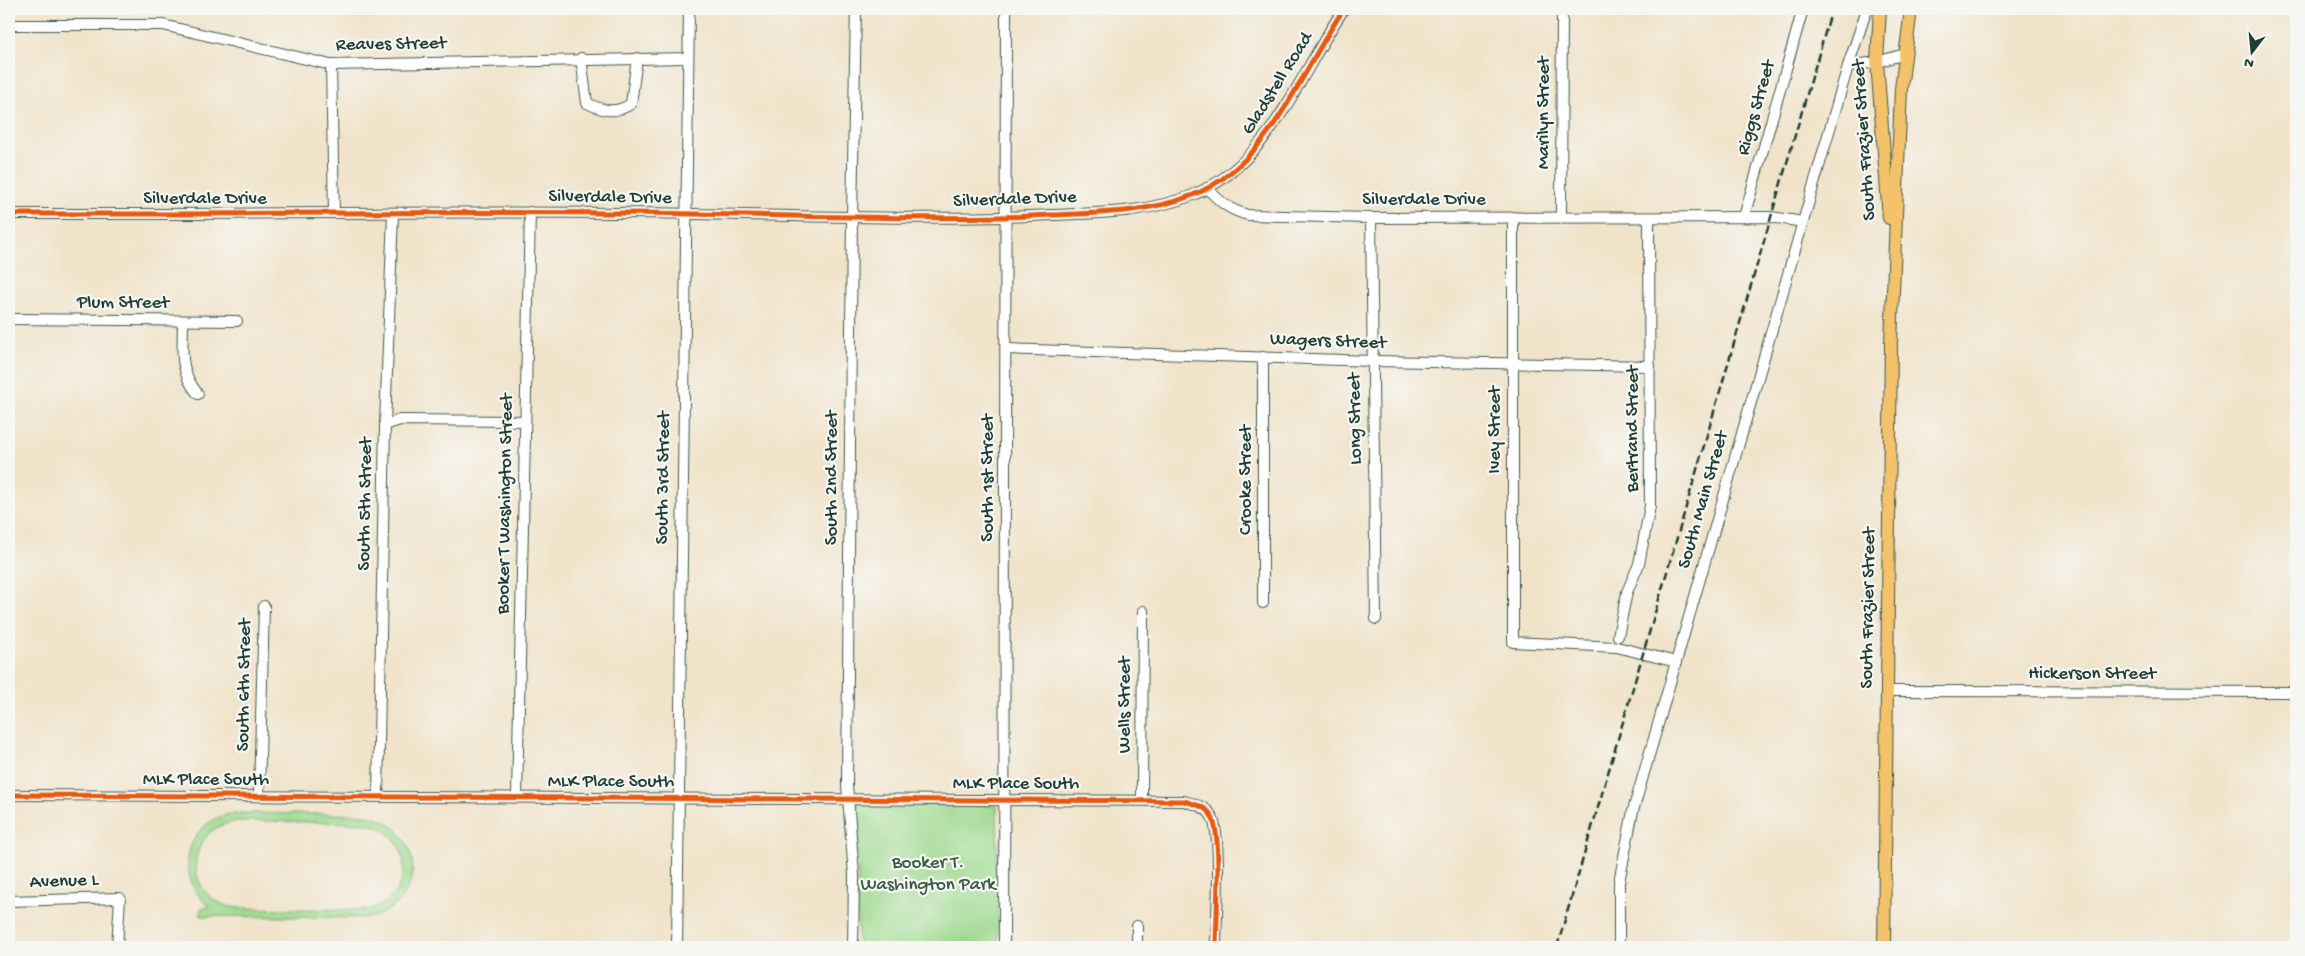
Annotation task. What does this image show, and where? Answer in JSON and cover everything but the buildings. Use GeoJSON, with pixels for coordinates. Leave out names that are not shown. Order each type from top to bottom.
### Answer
{"type":"FeatureCollection","features":[{"type":"Feature","properties":{"kind":"main road","name":"South Frazier Street"},"geometry":{"type":"LineString","coordinates":[[1880,9],[1877,62],[1894,268]]}},
{"type":"Feature","properties":{"kind":"main road","name":"South Frazier Street"},"geometry":{"type":"LineString","coordinates":[[1884,947],[1891,342],[1901,89],[1910,9]]}},
{"type":"Feature","properties":{"kind":"street","name":"South 3rd Street"},"geometry":{"type":"LineString","coordinates":[[677,947],[689,9]]}},
{"type":"Feature","properties":{"kind":"street","name":"South 2nd Street"},"geometry":{"type":"LineString","coordinates":[[853,947],[854,875],[848,798],[852,217],[856,9]]}},
{"type":"Feature","properties":{"kind":"street","name":"South 1st Street"},"geometry":{"type":"LineString","coordinates":[[1004,947],[1006,9]]}},
{"type":"Feature","properties":{"kind":"street","name":"Gladstell Road"},"geometry":{"type":"LineString","coordinates":[[1207,188],[1240,166],[1277,122],[1316,52],[1344,9]]}},
{"type":"Feature","properties":{"kind":"street","name":"Marilyn Street"},"geometry":{"type":"LineString","coordinates":[[1561,218],[1562,9]]}},
{"type":"Feature","properties":{"kind":"street","name":"Riggs Street"},"geometry":{"type":"LineString","coordinates":[[1744,217],[1803,9]]}},
{"type":"Feature","properties":{"kind":"street","name":"South Main Street"},"geometry":{"type":"LineString","coordinates":[[1619,947],[1619,882],[1632,811],[1802,222],[1848,66],[1867,9]]}},
{"type":"Feature","properties":{"kind":"street","name":"Reaves Street"},"geometry":{"type":"LineString","coordinates":[[9,25],[163,25],[331,65],[582,58],[688,58]]}},
{"type":"Feature","properties":{"kind":"street"},"geometry":{"type":"LineString","coordinates":[[1848,66],[1877,62],[1905,54]]}},
{"type":"Feature","properties":{"kind":"street"},"geometry":{"type":"LineString","coordinates":[[582,58],[587,103],[598,109],[610,111],[622,110],[631,104],[637,58]]}},
{"type":"Feature","properties":{"kind":"street"},"geometry":{"type":"LineString","coordinates":[[331,65],[334,212]]}},
{"type":"Feature","properties":{"kind":"street","name":"Silverdale Drive"},"geometry":{"type":"LineString","coordinates":[[9,214],[530,212],[852,217],[1007,217],[1126,211],[1159,206],[1195,195],[1207,188],[1220,203],[1232,211],[1248,215],[1371,218],[1771,217],[1802,222]]}},
{"type":"Feature","properties":{"kind":"street","name":"Booker T Washington Street"},"geometry":{"type":"LineString","coordinates":[[517,796],[530,212]]}},
{"type":"Feature","properties":{"kind":"street","name":"South 5th Street"},"geometry":{"type":"LineString","coordinates":[[378,796],[385,425],[393,213]]}},
{"type":"Feature","properties":{"kind":"street","name":"Ivey Street"},"geometry":{"type":"LineString","coordinates":[[1513,217],[1514,642],[1617,647],[1676,662]]}},
{"type":"Feature","properties":{"kind":"street","name":"Long Street"},"geometry":{"type":"LineString","coordinates":[[1371,218],[1376,619]]}},
{"type":"Feature","properties":{"kind":"street","name":"Bertrand Street"},"geometry":{"type":"LineString","coordinates":[[1618,636],[1627,592],[1638,564],[1650,506],[1649,218]]}},
{"type":"Feature","properties":{"kind":"street","name":"Plum Street"},"geometry":{"type":"LineString","coordinates":[[9,319],[237,321]]}},
{"type":"Feature","properties":{"kind":"street"},"geometry":{"type":"LineString","coordinates":[[183,321],[183,365],[186,380],[198,394]]}},
{"type":"Feature","properties":{"kind":"street","name":"Wagers Street"},"geometry":{"type":"LineString","coordinates":[[1006,349],[1373,362],[1650,366]]}},
{"type":"Feature","properties":{"kind":"street","name":"Crooke Street"},"geometry":{"type":"LineString","coordinates":[[1263,357],[1263,603]]}},
{"type":"Feature","properties":{"kind":"street"},"geometry":{"type":"LineString","coordinates":[[385,425],[400,420],[525,421]]}},
{"type":"Feature","properties":{"kind":"street","name":"South 6th Street"},"geometry":{"type":"LineString","coordinates":[[260,795],[264,606]]}},
{"type":"Feature","properties":{"kind":"street","name":"Wells Street"},"geometry":{"type":"LineString","coordinates":[[1142,800],[1144,611]]}},
{"type":"Feature","properties":{"kind":"street","name":"Hickerson Street"},"geometry":{"type":"LineString","coordinates":[[1887,691],[2296,692]]}},
{"type":"Feature","properties":{"kind":"street","name":"MLK Place South"},"geometry":{"type":"LineString","coordinates":[[9,795],[517,796],[1184,801],[1200,806],[1210,813],[1215,822],[1217,843],[1216,947]]}},
{"type":"Feature","properties":{"kind":"street","name":"Avenue L"},"geometry":{"type":"LineString","coordinates":[[9,901],[120,898],[117,947]]}},
{"type":"Feature","properties":{"kind":"street"},"geometry":{"type":"LineString","coordinates":[[1137,926],[1137,947]]}},
{"type":"Feature","properties":{"kind":"green space","name":"Booker T. Washington Park"},"geometry":{"type":"Polygon","coordinates":[[[857,803],[997,806],[998,947],[858,947],[857,803]]]}},
{"type":"Feature","properties":{"kind":"green space"},"geometry":{"type":"Polygon","coordinates":[[[240,813],[353,814],[378,818],[395,829],[407,844],[412,863],[410,883],[399,902],[382,914],[368,918],[201,916],[201,908],[210,907],[198,894],[190,879],[188,863],[190,848],[197,835],[207,824],[222,816],[240,813]],[[240,821],[221,826],[207,836],[199,849],[196,864],[199,879],[207,893],[220,903],[239,908],[366,910],[383,903],[395,892],[402,879],[404,864],[400,850],[392,837],[379,828],[361,823],[240,821]]]}},
{"type":"Feature","properties":{"kind":"railway"},"geometry":{"type":"LineString","coordinates":[[1557,947],[1832,9]]}},
{"type":"Feature","properties":{"kind":"cycle path"},"geometry":{"type":"LineString","coordinates":[[9,214],[521,212],[962,218],[1087,214],[1141,209],[1193,195],[1220,181],[1243,162],[1281,114],[1344,9]]}},
{"type":"Feature","properties":{"kind":"cycle path"},"geometry":{"type":"LineString","coordinates":[[9,795],[1184,801],[1206,809],[1215,825],[1218,858],[1216,947]]}}]}
